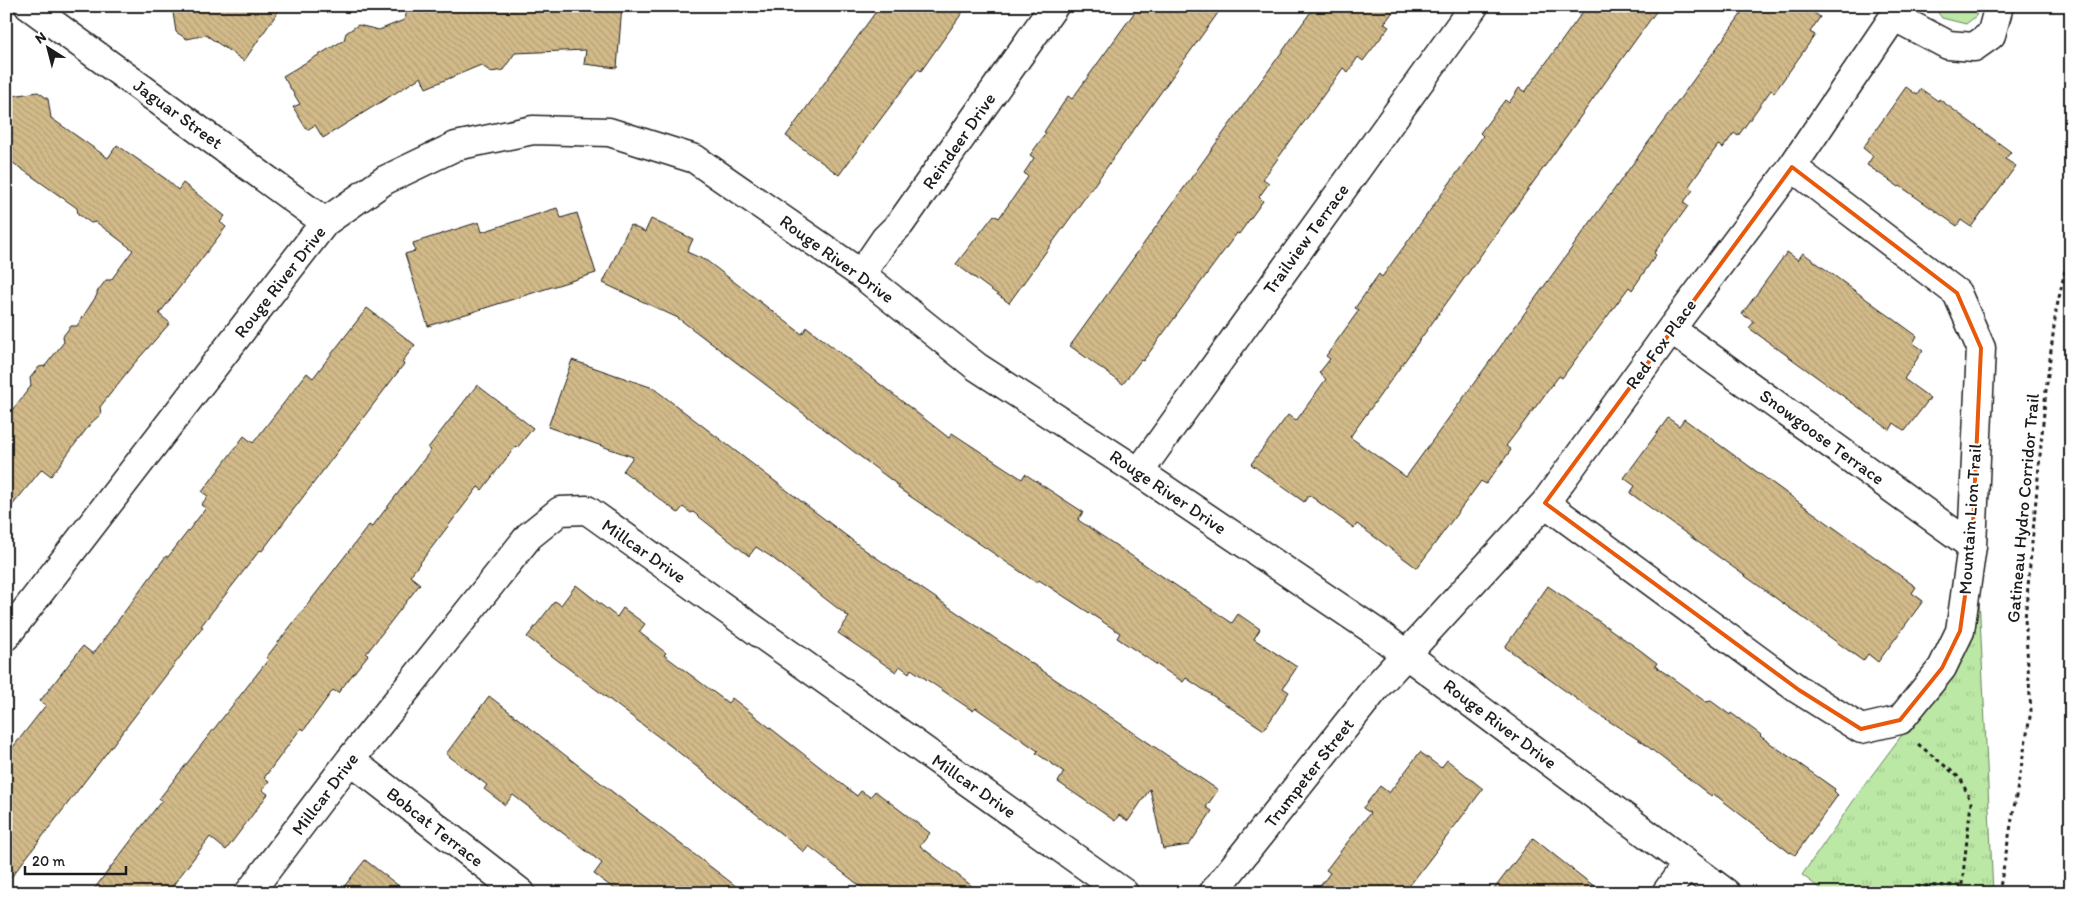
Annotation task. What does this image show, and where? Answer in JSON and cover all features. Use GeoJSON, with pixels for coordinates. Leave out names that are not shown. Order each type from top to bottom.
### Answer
{"type":"FeatureCollection","features":[{"type":"Feature","properties":{"kind":"street","name":"Jaguar Street"},"geometry":{"type":"LineString","coordinates":[[29,6],[325,222]]}},
{"type":"Feature","properties":{"kind":"street","name":"Reindeer Drive"},"geometry":{"type":"LineString","coordinates":[[861,274],[885,240],[900,224],[1054,6]]}},
{"type":"Feature","properties":{"kind":"street","name":"Trailview Terrace"},"geometry":{"type":"LineString","coordinates":[[1139,472],[1474,6]]}},
{"type":"Feature","properties":{"kind":"street","name":"Red Fox Place"},"geometry":{"type":"LineString","coordinates":[[1405,654],[1545,503],[1671,328],[1792,166],[1898,12],[1948,45],[1974,47],[1991,35],[1998,6]]}},
{"type":"Feature","properties":{"kind":"street","name":"Rouge River Drive"},"geometry":{"type":"LineString","coordinates":[[6,636],[325,222],[385,180],[456,146],[533,130],[609,132],[695,159],[861,274],[977,367],[1139,472],[1405,654],[1726,893]]}},
{"type":"Feature","properties":{"kind":"street","name":"Mountain Lion Trail"},"geometry":{"type":"LineString","coordinates":[[1545,503],[1799,690],[1860,729],[1900,720],[1942,668],[1960,631],[1972,546],[1981,348],[1958,293],[1792,166]]}},
{"type":"Feature","properties":{"kind":"street","name":"Snowgoose Terrace"},"geometry":{"type":"LineString","coordinates":[[1671,328],[1972,546]]}},
{"type":"Feature","properties":{"kind":"street","name":"Millcar Drive"},"geometry":{"type":"LineString","coordinates":[[249,893],[350,760],[529,536],[560,511],[587,510],[1124,893]]}},
{"type":"Feature","properties":{"kind":"street","name":"Trumpeter Street"},"geometry":{"type":"LineString","coordinates":[[1213,893],[1405,654]]}},
{"type":"Feature","properties":{"kind":"street","name":"Bobcat Terrace"},"geometry":{"type":"LineString","coordinates":[[350,760],[521,893]]}},
{"type":"Feature","properties":{"kind":"street"},"geometry":{"type":"LineString","coordinates":[[1666,893],[1687,864]]}},
{"type":"Feature","properties":{"kind":"path","name":"Gatineau Hydro Corridor Trail"},"geometry":{"type":"LineString","coordinates":[[1999,893],[2031,711],[2025,619],[2048,371],[2056,311],[2071,244]]}},
{"type":"Feature","properties":{"kind":"path"},"geometry":{"type":"LineString","coordinates":[[1891,722],[1961,779],[1971,803],[1961,893]]}},
{"type":"Feature","properties":{"kind":"path"},"geometry":{"type":"LineString","coordinates":[[1885,893],[1922,886],[1962,885]]}},
{"type":"Feature","properties":{"kind":"highlighted area"},"geometry":{"type":"Polygon","coordinates":[[[1792,167],[1957,293],[1981,348],[1972,546],[1960,631],[1942,668],[1900,720],[1861,729],[1799,690],[1545,503],[1792,167]]]}},
{"type":"Feature","properties":{"kind":"green space"},"geometry":{"type":"Polygon","coordinates":[[[1933,6],[1978,6],[1976,16],[1966,24],[1942,18],[1933,6]]]}},
{"type":"Feature","properties":{"kind":"green space"},"geometry":{"type":"Polygon","coordinates":[[[1979,596],[1993,893],[1826,893],[1802,875],[1863,787],[1946,676],[1979,596]]]}},
{"type":"Feature","properties":{"kind":"building"},"geometry":{"type":"Polygon","coordinates":[[[172,6],[282,6],[244,61],[206,35],[187,39],[176,32],[172,6]]]}},
{"type":"Feature","properties":{"kind":"building"},"geometry":{"type":"Polygon","coordinates":[[[422,6],[429,10],[449,6],[622,6],[617,68],[584,64],[586,50],[515,53],[503,70],[491,72],[481,65],[426,88],[421,77],[323,138],[315,125],[307,130],[293,107],[300,104],[283,76],[344,40],[346,33],[358,25],[379,30],[404,20],[407,12],[422,6]]]}},
{"type":"Feature","properties":{"kind":"building"},"geometry":{"type":"Polygon","coordinates":[[[880,6],[967,6],[921,71],[918,69],[839,175],[786,136],[880,6]]]}},
{"type":"Feature","properties":{"kind":"building"},"geometry":{"type":"Polygon","coordinates":[[[1139,6],[1223,6],[1009,303],[956,264],[994,215],[999,218],[1028,177],[1024,173],[1034,158],[1030,155],[1046,133],[1044,132],[1068,96],[1072,99],[1139,6]]]}},
{"type":"Feature","properties":{"kind":"building"},"geometry":{"type":"Polygon","coordinates":[[[1315,6],[1397,6],[1384,24],[1389,27],[1363,61],[1358,57],[1348,72],[1343,68],[1263,179],[1269,183],[1259,197],[1263,201],[1239,234],[1237,233],[1143,361],[1141,360],[1123,384],[1070,346],[1315,6]]]}},
{"type":"Feature","properties":{"kind":"building"},"geometry":{"type":"Polygon","coordinates":[[[1587,6],[1660,6],[1350,437],[1406,477],[1747,6],[1805,6],[1820,17],[1810,32],[1815,35],[1774,93],[1771,90],[1738,136],[1734,133],[1723,148],[1718,145],[1689,186],[1693,190],[1683,203],[1688,206],[1654,253],[1656,255],[1632,290],[1629,287],[1562,378],[1559,376],[1506,446],[1511,450],[1486,484],[1481,481],[1417,568],[1357,524],[1354,528],[1309,495],[1304,502],[1251,464],[1288,415],[1296,421],[1326,379],[1319,373],[1330,359],[1326,356],[1359,310],[1355,308],[1379,274],[1382,277],[1467,159],[1483,136],[1480,133],[1505,100],[1509,103],[1519,88],[1525,92],[1587,6]]]}},
{"type":"Feature","properties":{"kind":"building"},"geometry":{"type":"Polygon","coordinates":[[[1906,87],[1917,95],[1921,89],[1938,101],[1939,99],[2011,152],[2005,159],[2016,166],[1971,227],[1961,220],[1957,226],[1867,165],[1873,156],[1863,148],[1906,87]]]}},
{"type":"Feature","properties":{"kind":"building"},"geometry":{"type":"Polygon","coordinates":[[[38,92],[48,99],[51,118],[108,158],[117,145],[166,179],[178,190],[183,183],[225,216],[220,222],[226,227],[159,314],[170,323],[132,366],[100,407],[101,414],[91,423],[51,476],[42,469],[6,513],[6,410],[13,409],[31,386],[30,378],[39,367],[45,366],[64,342],[63,336],[71,326],[77,326],[97,295],[97,292],[106,280],[111,280],[133,250],[96,222],[91,223],[78,214],[77,208],[6,158],[6,97],[38,92]]]}},
{"type":"Feature","properties":{"kind":"building"},"geometry":{"type":"Polygon","coordinates":[[[557,208],[561,218],[577,213],[596,273],[428,326],[405,254],[415,251],[413,243],[479,222],[482,232],[557,208]]]}},
{"type":"Feature","properties":{"kind":"building"},"geometry":{"type":"Polygon","coordinates":[[[651,219],[693,239],[687,252],[707,261],[802,334],[807,327],[949,438],[952,433],[1022,479],[1025,474],[1083,512],[1078,520],[1232,623],[1238,614],[1260,629],[1254,639],[1297,667],[1283,688],[1289,692],[1264,730],[1186,678],[1183,682],[1117,638],[1120,633],[1039,580],[1037,583],[898,488],[899,486],[678,318],[603,283],[630,225],[645,232],[651,219]]]}},
{"type":"Feature","properties":{"kind":"building"},"geometry":{"type":"Polygon","coordinates":[[[1787,252],[1798,260],[1803,253],[1917,336],[1913,343],[1923,350],[1904,379],[1930,398],[1905,431],[1894,423],[1890,430],[1749,328],[1754,322],[1742,314],[1787,252]]]}},
{"type":"Feature","properties":{"kind":"building"},"geometry":{"type":"Polygon","coordinates":[[[367,308],[415,345],[402,362],[404,364],[262,551],[260,550],[201,626],[203,627],[6,884],[6,756],[46,705],[40,701],[83,646],[93,654],[166,556],[168,557],[206,508],[201,505],[208,496],[202,492],[244,436],[253,443],[307,373],[313,378],[367,308]]]}},
{"type":"Feature","properties":{"kind":"building"},"geometry":{"type":"Polygon","coordinates":[[[572,360],[653,388],[865,550],[1218,790],[1206,807],[1212,811],[1189,845],[1163,849],[1150,789],[1128,821],[1119,815],[1115,821],[1058,782],[1064,772],[1036,753],[1038,751],[976,708],[973,711],[911,669],[909,673],[900,666],[896,672],[838,633],[849,617],[770,556],[756,547],[749,556],[693,512],[691,513],[683,507],[678,513],[623,471],[633,457],[548,427],[572,360]]]}},
{"type":"Feature","properties":{"kind":"building"},"geometry":{"type":"Polygon","coordinates":[[[477,385],[533,428],[517,448],[515,447],[482,490],[478,487],[410,576],[420,584],[338,693],[333,690],[304,730],[301,728],[264,778],[269,781],[262,790],[268,794],[226,850],[210,837],[167,893],[91,893],[162,800],[159,799],[268,660],[266,658],[369,525],[372,527],[431,450],[428,448],[477,385]]]}},
{"type":"Feature","properties":{"kind":"building"},"geometry":{"type":"Polygon","coordinates":[[[1668,418],[1679,426],[1684,419],[1916,587],[1912,593],[1923,601],[1878,662],[1868,654],[1863,661],[1630,493],[1635,486],[1624,478],[1668,418]]]}},
{"type":"Feature","properties":{"kind":"building"},"geometry":{"type":"Polygon","coordinates":[[[576,585],[617,617],[623,608],[645,624],[639,632],[666,653],[664,655],[728,703],[732,698],[857,796],[861,791],[870,797],[875,791],[930,833],[920,846],[981,893],[869,893],[809,846],[804,852],[672,747],[527,637],[555,601],[561,605],[576,585]]]}},
{"type":"Feature","properties":{"kind":"building"},"geometry":{"type":"Polygon","coordinates":[[[1548,586],[1640,650],[1657,663],[1655,666],[1706,702],[1711,701],[1730,715],[1731,713],[1835,789],[1834,791],[1838,795],[1795,855],[1718,797],[1712,794],[1711,796],[1642,742],[1593,711],[1505,647],[1548,586]]]}},
{"type":"Feature","properties":{"kind":"building"},"geometry":{"type":"Polygon","coordinates":[[[489,696],[745,893],[620,893],[594,874],[602,863],[513,795],[505,805],[484,789],[487,785],[446,754],[489,696]]]}},
{"type":"Feature","properties":{"kind":"building"},"geometry":{"type":"Polygon","coordinates":[[[1420,752],[1441,768],[1447,760],[1483,789],[1404,893],[1315,893],[1330,873],[1326,870],[1370,813],[1363,808],[1380,786],[1389,793],[1420,752]]]}},
{"type":"Feature","properties":{"kind":"building"},"geometry":{"type":"Polygon","coordinates":[[[1533,838],[1568,866],[1603,893],[1491,893],[1533,838]]]}},
{"type":"Feature","properties":{"kind":"building"},"geometry":{"type":"Polygon","coordinates":[[[365,860],[408,893],[339,893],[365,860]]]}}]}
